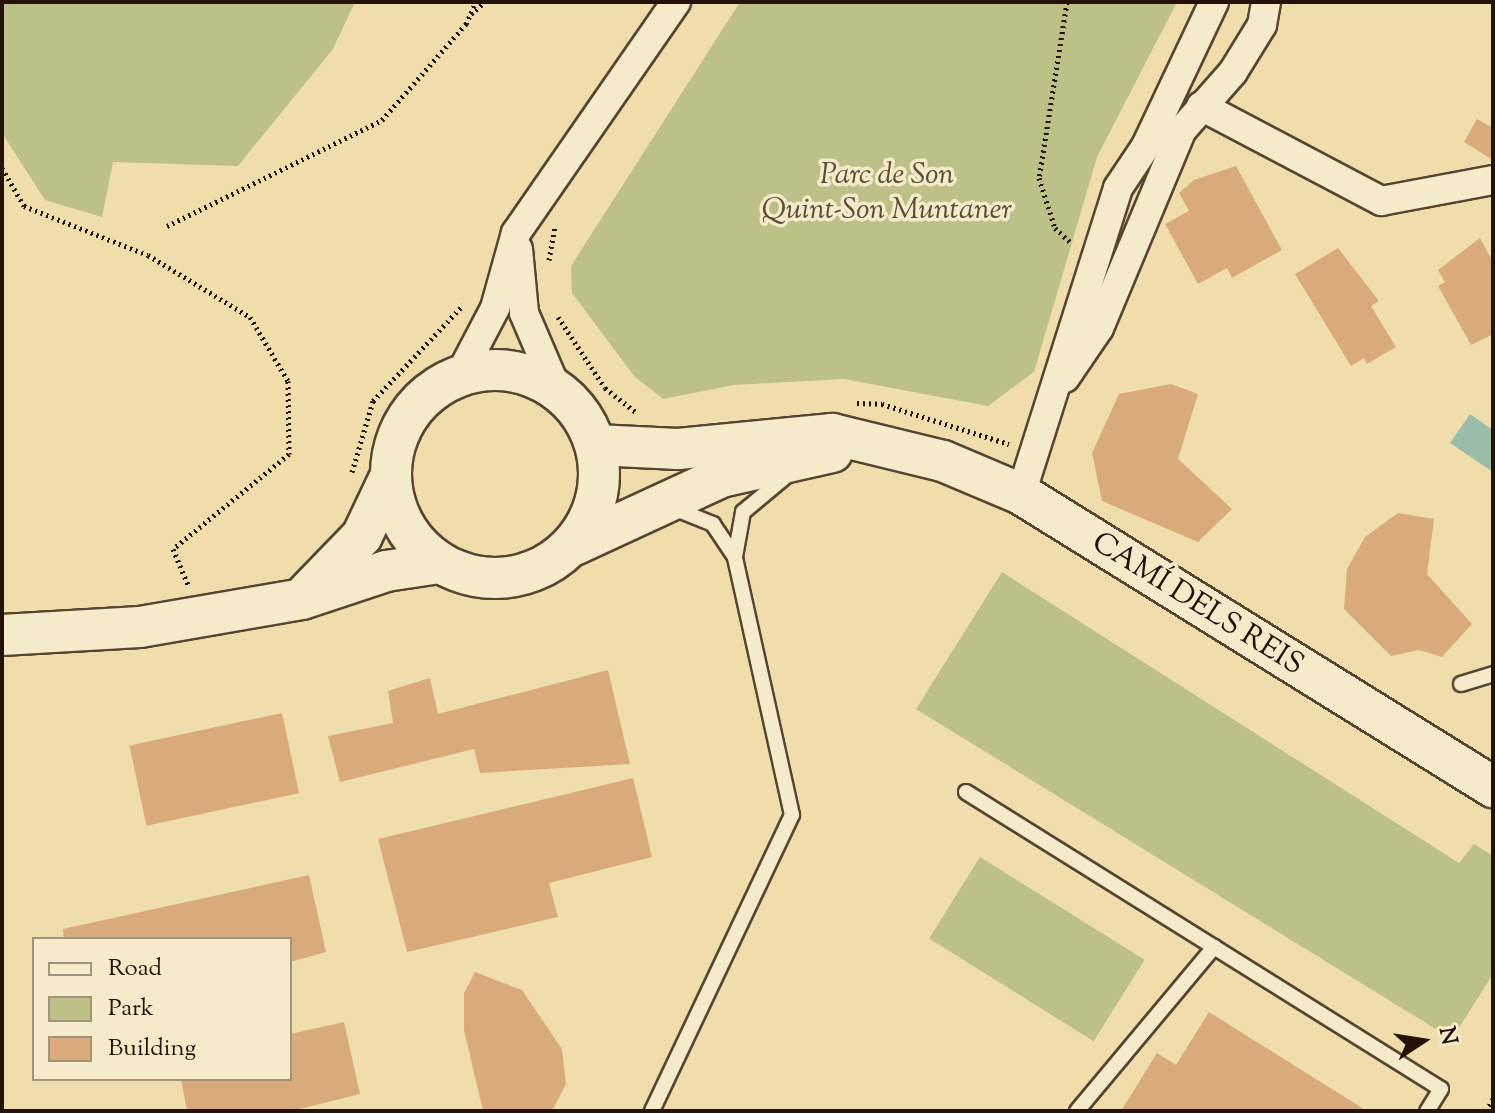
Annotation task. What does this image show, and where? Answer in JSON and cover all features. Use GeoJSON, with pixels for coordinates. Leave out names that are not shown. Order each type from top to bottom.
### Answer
{"type":"FeatureCollection","features":[{"type":"Feature","properties":{"kind":"street"},"geometry":{"type":"LineString","coordinates":[[302,599],[362,536],[370,479],[408,414],[460,375],[495,308],[516,233],[676,2]]}},
{"type":"Feature","properties":{"kind":"street"},"geometry":{"type":"LineString","coordinates":[[1021,494],[1092,261],[1118,188],[1146,146],[1214,2]]}},
{"type":"Feature","properties":{"kind":"street"},"geometry":{"type":"LineString","coordinates":[[1051,399],[1099,328],[1182,130],[1233,72],[1262,25],[1266,2]]}},
{"type":"Feature","properties":{"kind":"street"},"geometry":{"type":"LineString","coordinates":[[1201,106],[1381,201],[1493,180]]}},
{"type":"Feature","properties":{"kind":"street"},"geometry":{"type":"LineString","coordinates":[[370,479],[412,539],[439,563],[472,577],[509,579],[544,568],[572,545],[592,515],[600,479],[596,445],[557,390],[524,313],[516,233]]}},
{"type":"Feature","properties":{"kind":"street"},"geometry":{"type":"LineString","coordinates":[[460,375],[504,370],[557,390]]}},
{"type":"Feature","properties":{"kind":"street","name":"CAMÍ DELS REIS"},"geometry":{"type":"LineString","coordinates":[[596,445],[678,449],[832,434],[891,445],[1021,494],[1493,787]]}},
{"type":"Feature","properties":{"kind":"street","name":"CAMÍ DELS REIS"},"geometry":{"type":"LineString","coordinates":[[572,545],[647,505],[721,477],[824,453],[891,445]]}},
{"type":"Feature","properties":{"kind":"street"},"geometry":{"type":"LineString","coordinates":[[2,635],[202,617],[302,599],[386,571],[439,563]]}},
{"type":"Feature","properties":{"kind":"lane"},"geometry":{"type":"LineString","coordinates":[[735,557],[743,512],[824,453]]}},
{"type":"Feature","properties":{"kind":"lane"},"geometry":{"type":"LineString","coordinates":[[647,505],[690,511],[713,524],[735,557],[792,815],[652,1111]]}},
{"type":"Feature","properties":{"kind":"lane"},"geometry":{"type":"LineString","coordinates":[[1461,684],[1493,674]]}},
{"type":"Feature","properties":{"kind":"lane"},"geometry":{"type":"LineString","coordinates":[[966,792],[1441,1089],[1427,1111]]}},
{"type":"Feature","properties":{"kind":"lane"},"geometry":{"type":"LineString","coordinates":[[1077,1111],[1214,947]]}},
{"type":"Feature","properties":{"kind":"path"},"geometry":{"type":"LineString","coordinates":[[468,17],[476,2]]}},
{"type":"Feature","properties":{"kind":"path"},"geometry":{"type":"LineString","coordinates":[[167,226],[382,120],[468,17],[485,2]]}},
{"type":"Feature","properties":{"kind":"path"},"geometry":{"type":"LineString","coordinates":[[1067,2],[1039,178],[1055,228],[1092,261]]}},
{"type":"Feature","properties":{"kind":"path"},"geometry":{"type":"LineString","coordinates":[[2,169],[24,206],[148,255],[250,317],[288,381],[289,454],[173,549],[202,617]]}},
{"type":"Feature","properties":{"kind":"path"},"geometry":{"type":"LineString","coordinates":[[548,265],[564,211]]}},
{"type":"Feature","properties":{"kind":"path"},"geometry":{"type":"LineString","coordinates":[[370,479],[373,401],[469,297],[495,308]]}},
{"type":"Feature","properties":{"kind":"path"},"geometry":{"type":"LineString","coordinates":[[1486,1111],[1493,1099]]}},
{"type":"Feature","properties":{"kind":"green space"},"geometry":{"type":"Polygon","coordinates":[[[2,2],[355,2],[333,49],[238,166],[113,162],[102,217],[45,200],[2,133],[2,2]]]}},
{"type":"Feature","properties":{"kind":"green space","name":"Parc de Son Quint-Son Muntaner"},"geometry":{"type":"Polygon","coordinates":[[[740,2],[1177,2],[1097,157],[1034,372],[988,406],[844,379],[734,385],[663,399],[634,376],[572,293],[571,266],[740,2]]]}},
{"type":"Feature","properties":{"kind":"green space"},"geometry":{"type":"Polygon","coordinates":[[[1002,572],[1459,863],[1474,844],[1493,856],[1493,974],[1452,1039],[916,709],[1002,572]]]}},
{"type":"Feature","properties":{"kind":"green space"},"geometry":{"type":"Polygon","coordinates":[[[980,857],[1145,960],[1094,1041],[929,938],[980,857]]]}},
{"type":"Feature","properties":{"kind":"shaded area"},"geometry":{"type":"Polygon","coordinates":[[[1470,414],[1493,430],[1493,472],[1450,443],[1470,414]]]}},
{"type":"Feature","properties":{"kind":"building"},"geometry":{"type":"Polygon","coordinates":[[[1477,119],[1493,128],[1493,160],[1464,142],[1477,119]]]}},
{"type":"Feature","properties":{"kind":"building"},"geometry":{"type":"Polygon","coordinates":[[[1236,166],[1282,250],[1232,278],[1227,268],[1198,284],[1165,224],[1189,211],[1179,193],[1194,180],[1236,166]]]}},
{"type":"Feature","properties":{"kind":"building"},"geometry":{"type":"Polygon","coordinates":[[[1480,238],[1493,262],[1493,334],[1471,345],[1438,286],[1445,282],[1438,270],[1480,238]]]}},
{"type":"Feature","properties":{"kind":"building"},"geometry":{"type":"Polygon","coordinates":[[[1338,248],[1379,301],[1371,306],[1396,347],[1367,364],[1364,358],[1351,366],[1295,274],[1338,248]]]}},
{"type":"Feature","properties":{"kind":"building"},"geometry":{"type":"Polygon","coordinates":[[[1171,384],[1198,394],[1178,459],[1232,509],[1198,542],[1102,501],[1092,453],[1119,394],[1171,384]]]}},
{"type":"Feature","properties":{"kind":"building"},"geometry":{"type":"Polygon","coordinates":[[[1398,513],[1434,519],[1427,574],[1472,624],[1442,657],[1419,650],[1391,656],[1344,609],[1347,569],[1365,537],[1398,513]]]}},
{"type":"Feature","properties":{"kind":"building"},"geometry":{"type":"Polygon","coordinates":[[[608,670],[630,764],[480,773],[474,749],[340,782],[328,736],[393,723],[388,691],[430,678],[438,714],[608,670]]]}},
{"type":"Feature","properties":{"kind":"building"},"geometry":{"type":"Polygon","coordinates":[[[282,713],[299,793],[146,826],[129,745],[282,713]]]}},
{"type":"Feature","properties":{"kind":"building"},"geometry":{"type":"Polygon","coordinates":[[[633,778],[652,857],[549,883],[558,917],[407,952],[378,839],[633,778]]]}},
{"type":"Feature","properties":{"kind":"building"},"geometry":{"type":"Polygon","coordinates":[[[309,875],[326,952],[292,961],[292,937],[64,937],[63,929],[309,875]]]}},
{"type":"Feature","properties":{"kind":"building"},"geometry":{"type":"Polygon","coordinates":[[[475,972],[522,990],[562,1049],[566,1084],[552,1111],[483,1111],[464,1030],[464,993],[475,972]]]}},
{"type":"Feature","properties":{"kind":"building"},"geometry":{"type":"Polygon","coordinates":[[[1209,1012],[1367,1111],[1121,1111],[1157,1053],[1176,1065],[1209,1012]]]}},
{"type":"Feature","properties":{"kind":"building"},"geometry":{"type":"Polygon","coordinates":[[[344,1022],[360,1094],[292,1111],[187,1111],[181,1081],[292,1081],[292,1034],[344,1022]]]}}]}
